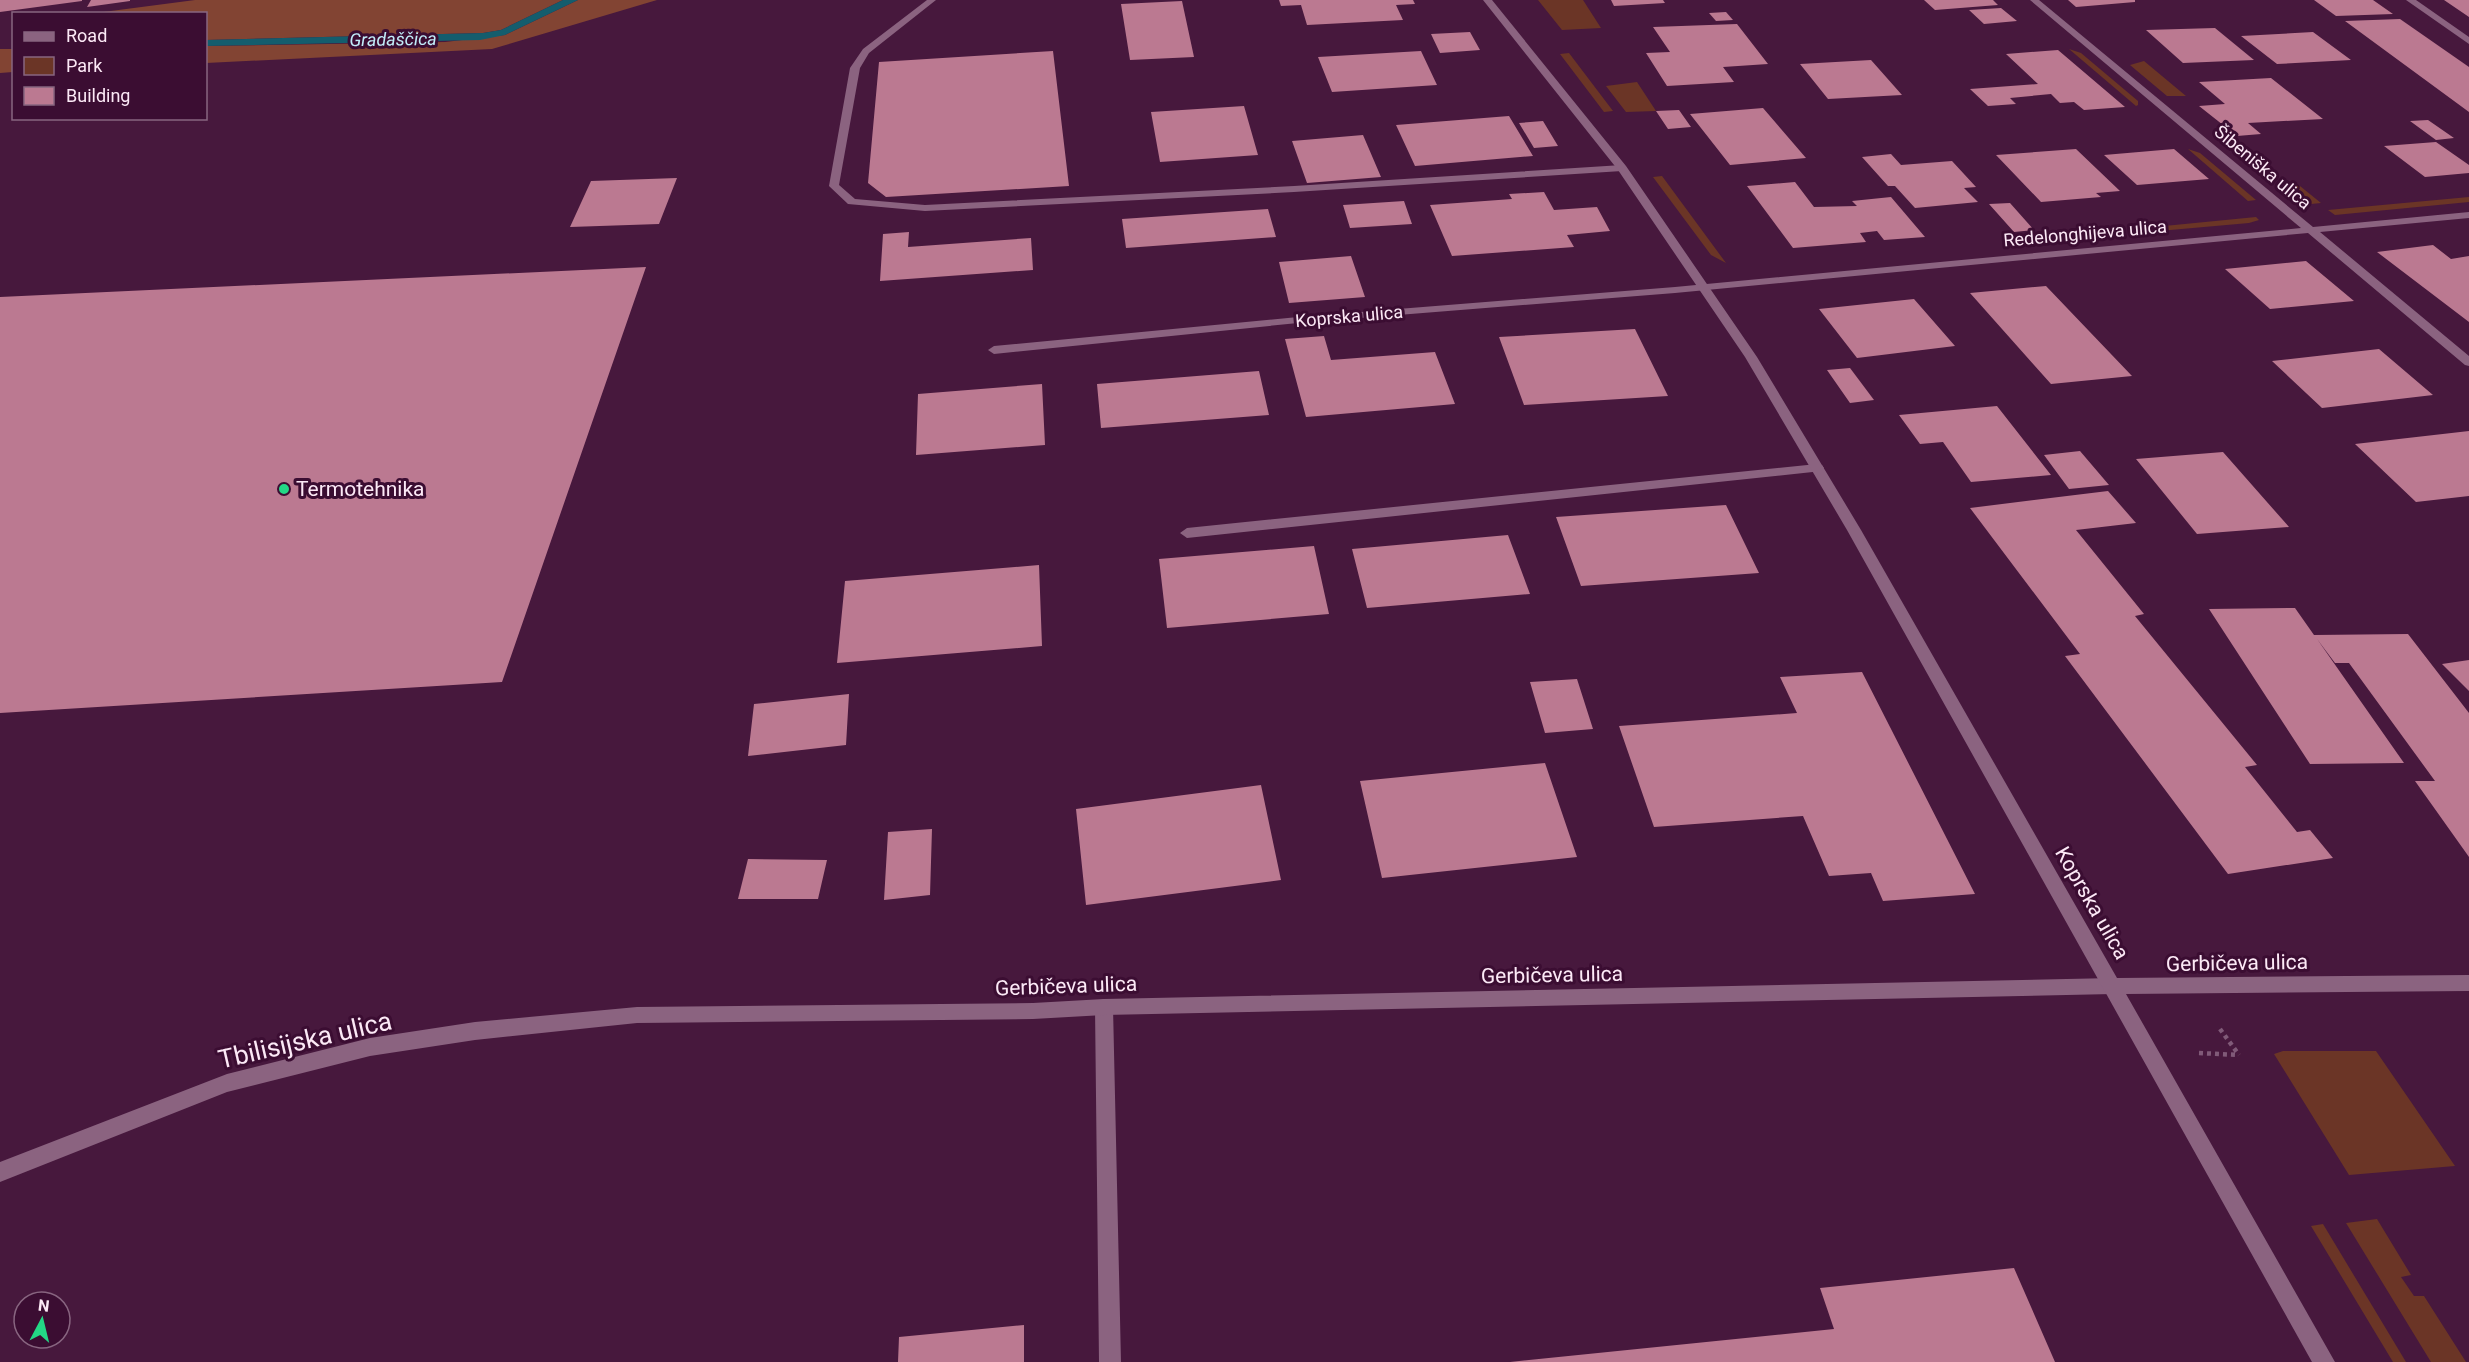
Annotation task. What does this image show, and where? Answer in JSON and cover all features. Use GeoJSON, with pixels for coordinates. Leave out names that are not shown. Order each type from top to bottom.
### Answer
{"type":"FeatureCollection","features":[{"type":"Feature","properties":{"kind":"street"},"geometry":{"type":"LineString","coordinates":[[932,0],[866,51],[855,68],[834,186],[852,202],[925,208],[1622,168]]}},
{"type":"Feature","properties":{"kind":"street","name":"Koprska ulica"},"geometry":{"type":"LineString","coordinates":[[1487,0],[1622,168],[1751,357],[1817,468],[2113,986],[2324,1362]]}},
{"type":"Feature","properties":{"kind":"street","name":"Šibeniška ulica"},"geometry":{"type":"LineString","coordinates":[[2034,0],[2469,362]]}},
{"type":"Feature","properties":{"kind":"street"},"geometry":{"type":"LineString","coordinates":[[2410,0],[2469,41]]}},
{"type":"Feature","properties":{"kind":"street","name":"Redelonghijeva ulica"},"geometry":{"type":"LineString","coordinates":[[1705,287],[2469,215]]}},
{"type":"Feature","properties":{"kind":"street","name":"Koprska ulica"},"geometry":{"type":"LineString","coordinates":[[994,350],[1298,320],[1705,287]]}},
{"type":"Feature","properties":{"kind":"street"},"geometry":{"type":"LineString","coordinates":[[1187,533],[1817,468]]}},
{"type":"Feature","properties":{"kind":"street","name":"Gerbičeva ulica"},"geometry":{"type":"LineString","coordinates":[[637,1015],[1034,1011],[1104,1007],[2113,986],[2469,983]]}},
{"type":"Feature","properties":{"kind":"street"},"geometry":{"type":"LineString","coordinates":[[1104,1007],[1110,1362]]}},
{"type":"Feature","properties":{"kind":"street","name":"Tbilisijska ulica"},"geometry":{"type":"LineString","coordinates":[[0,1172],[226,1083],[370,1047],[475,1031],[637,1015]]}},
{"type":"Feature","properties":{"kind":"path"},"geometry":{"type":"LineString","coordinates":[[2217,1052],[2239,1055],[2225,1037]]}},
{"type":"Feature","properties":{"kind":"green space"},"geometry":{"type":"Polygon","coordinates":[[[1538,0],[1583,0],[1601,28],[1562,30],[1538,0]]]}},
{"type":"Feature","properties":{"kind":"green space"},"geometry":{"type":"Polygon","coordinates":[[[2069,49],[2081,53],[2138,101],[2138,105],[2136,106],[2069,49]]]}},
{"type":"Feature","properties":{"kind":"green space"},"geometry":{"type":"Polygon","coordinates":[[[1569,53],[1613,111],[1604,112],[1560,54],[1569,53]]]}},
{"type":"Feature","properties":{"kind":"green space"},"geometry":{"type":"Polygon","coordinates":[[[2144,61],[2186,96],[2167,96],[2130,65],[2144,61]]]}},
{"type":"Feature","properties":{"kind":"green space"},"geometry":{"type":"Polygon","coordinates":[[[1637,82],[1656,111],[1626,112],[1606,86],[1637,82]]]}},
{"type":"Feature","properties":{"kind":"green space"},"geometry":{"type":"Polygon","coordinates":[[[2188,149],[2200,153],[2256,200],[2248,201],[2188,149]]]}},
{"type":"Feature","properties":{"kind":"green space"},"geometry":{"type":"Polygon","coordinates":[[[1662,176],[1726,263],[1711,255],[1653,177],[1662,176]]]}},
{"type":"Feature","properties":{"kind":"green space"},"geometry":{"type":"Polygon","coordinates":[[[2295,182],[2321,203],[2301,205],[2276,184],[2295,182]]]}},
{"type":"Feature","properties":{"kind":"green space"},"geometry":{"type":"Polygon","coordinates":[[[2469,197],[2469,202],[2335,215],[2328,210],[2469,197]]]}},
{"type":"Feature","properties":{"kind":"green space"},"geometry":{"type":"Polygon","coordinates":[[[2256,217],[2259,220],[2249,223],[2159,231],[2154,227],[2256,217]]]}},
{"type":"Feature","properties":{"kind":"green space"},"geometry":{"type":"Polygon","coordinates":[[[2283,1051],[2376,1051],[2455,1166],[2349,1175],[2274,1054],[2283,1051]]]}},
{"type":"Feature","properties":{"kind":"green space"},"geometry":{"type":"Polygon","coordinates":[[[2377,1219],[2411,1275],[2401,1277],[2414,1296],[2424,1296],[2466,1362],[2431,1362],[2346,1223],[2377,1219]]]}},
{"type":"Feature","properties":{"kind":"green space"},"geometry":{"type":"Polygon","coordinates":[[[2323,1224],[2406,1362],[2393,1362],[2311,1226],[2323,1224]]]}},
{"type":"Feature","properties":{"kind":"shaded area"},"geometry":{"type":"Polygon","coordinates":[[[195,0],[563,0],[501,30],[483,33],[207,40],[207,12],[103,12],[195,0]]]}},
{"type":"Feature","properties":{"kind":"shaded area"},"geometry":{"type":"Polygon","coordinates":[[[578,0],[657,0],[492,49],[207,63],[207,46],[445,42],[505,35],[578,0]]]}},
{"type":"Feature","properties":{"kind":"shaded area"},"geometry":{"type":"Polygon","coordinates":[[[0,49],[12,49],[12,72],[0,73],[0,49]]]}},
{"type":"Feature","properties":{"kind":"water","name":"Gradaščica"},"geometry":{"type":"Polygon","coordinates":[[[563,0],[578,0],[505,35],[480,40],[207,46],[207,40],[483,33],[501,30],[563,0]]]}},
{"type":"Feature","properties":{"kind":"building"},"geometry":{"type":"Polygon","coordinates":[[[0,0],[82,0],[82,1],[0,12],[0,0]]]}},
{"type":"Feature","properties":{"kind":"building"},"geometry":{"type":"Polygon","coordinates":[[[91,0],[130,0],[130,1],[87,7],[91,0]]]}},
{"type":"Feature","properties":{"kind":"building"},"geometry":{"type":"Polygon","coordinates":[[[1279,0],[1413,0],[1415,4],[1396,5],[1403,20],[1307,25],[1301,5],[1281,6],[1279,0]]]}},
{"type":"Feature","properties":{"kind":"building"},"geometry":{"type":"Polygon","coordinates":[[[1611,0],[1663,0],[1665,3],[1614,6],[1611,0]]]}},
{"type":"Feature","properties":{"kind":"building"},"geometry":{"type":"Polygon","coordinates":[[[1924,0],[1993,0],[1998,5],[1935,10],[1924,0]]]}},
{"type":"Feature","properties":{"kind":"building"},"geometry":{"type":"Polygon","coordinates":[[[2068,0],[2135,0],[2135,2],[2076,7],[2068,0]]]}},
{"type":"Feature","properties":{"kind":"building"},"geometry":{"type":"Polygon","coordinates":[[[2314,0],[2373,0],[2393,14],[2336,16],[2314,0]]]}},
{"type":"Feature","properties":{"kind":"building"},"geometry":{"type":"Polygon","coordinates":[[[2444,0],[2469,0],[2469,17],[2444,0]]]}},
{"type":"Feature","properties":{"kind":"building"},"geometry":{"type":"Polygon","coordinates":[[[1182,1],[1194,57],[1130,60],[1121,4],[1182,1]]]}},
{"type":"Feature","properties":{"kind":"building"},"geometry":{"type":"Polygon","coordinates":[[[2001,8],[2017,21],[1984,24],[1969,10],[2001,8]]]}},
{"type":"Feature","properties":{"kind":"building"},"geometry":{"type":"Polygon","coordinates":[[[1726,12],[1733,20],[1716,21],[1709,13],[1726,12]]]}},
{"type":"Feature","properties":{"kind":"building"},"geometry":{"type":"Polygon","coordinates":[[[2400,19],[2469,67],[2469,112],[2345,21],[2400,19]]]}},
{"type":"Feature","properties":{"kind":"building"},"geometry":{"type":"Polygon","coordinates":[[[1737,24],[1768,64],[1723,67],[1734,82],[1667,86],[1646,53],[1670,52],[1653,27],[1737,24]]]}},
{"type":"Feature","properties":{"kind":"building"},"geometry":{"type":"Polygon","coordinates":[[[2215,28],[2254,60],[2183,63],[2146,30],[2215,28]]]}},
{"type":"Feature","properties":{"kind":"building"},"geometry":{"type":"Polygon","coordinates":[[[1470,32],[1480,50],[1440,53],[1431,34],[1470,32]]]}},
{"type":"Feature","properties":{"kind":"building"},"geometry":{"type":"Polygon","coordinates":[[[2313,32],[2351,60],[2277,64],[2241,36],[2313,32]]]}},
{"type":"Feature","properties":{"kind":"building"},"geometry":{"type":"Polygon","coordinates":[[[2058,50],[2125,107],[2084,110],[2074,102],[2060,103],[2051,94],[2010,98],[2016,104],[1988,106],[1970,89],[2038,84],[2006,54],[2058,50]]]}},
{"type":"Feature","properties":{"kind":"building"},"geometry":{"type":"Polygon","coordinates":[[[1053,51],[1069,186],[886,197],[868,183],[879,62],[1053,51]]]}},
{"type":"Feature","properties":{"kind":"building"},"geometry":{"type":"Polygon","coordinates":[[[1421,51],[1437,85],[1332,92],[1318,57],[1421,51]]]}},
{"type":"Feature","properties":{"kind":"building"},"geometry":{"type":"Polygon","coordinates":[[[1871,60],[1902,95],[1828,99],[1800,64],[1871,60]]]}},
{"type":"Feature","properties":{"kind":"building"},"geometry":{"type":"Polygon","coordinates":[[[2271,78],[2323,119],[2248,123],[2261,134],[2237,136],[2199,106],[2225,104],[2199,82],[2271,78]]]}},
{"type":"Feature","properties":{"kind":"building"},"geometry":{"type":"Polygon","coordinates":[[[1244,106],[1258,155],[1160,162],[1151,112],[1244,106]]]}},
{"type":"Feature","properties":{"kind":"building"},"geometry":{"type":"Polygon","coordinates":[[[1763,108],[1806,158],[1730,165],[1690,114],[1763,108]]]}},
{"type":"Feature","properties":{"kind":"building"},"geometry":{"type":"Polygon","coordinates":[[[1679,110],[1691,127],[1668,129],[1656,111],[1679,110]]]}},
{"type":"Feature","properties":{"kind":"building"},"geometry":{"type":"Polygon","coordinates":[[[1509,116],[1533,156],[1415,166],[1396,125],[1509,116]]]}},
{"type":"Feature","properties":{"kind":"building"},"geometry":{"type":"Polygon","coordinates":[[[2428,120],[2454,138],[2436,140],[2410,121],[2428,120]]]}},
{"type":"Feature","properties":{"kind":"building"},"geometry":{"type":"Polygon","coordinates":[[[1543,121],[1558,146],[1534,148],[1519,123],[1543,121]]]}},
{"type":"Feature","properties":{"kind":"building"},"geometry":{"type":"Polygon","coordinates":[[[1363,135],[1381,177],[1307,183],[1292,141],[1363,135]]]}},
{"type":"Feature","properties":{"kind":"building"},"geometry":{"type":"Polygon","coordinates":[[[2436,142],[2469,165],[2469,173],[2425,177],[2384,146],[2436,142]]]}},
{"type":"Feature","properties":{"kind":"building"},"geometry":{"type":"Polygon","coordinates":[[[2076,149],[2120,191],[2096,193],[2101,197],[2041,202],[1996,155],[2076,149]]]}},
{"type":"Feature","properties":{"kind":"building"},"geometry":{"type":"Polygon","coordinates":[[[2174,149],[2209,179],[2137,185],[2104,155],[2174,149]]]}},
{"type":"Feature","properties":{"kind":"building"},"geometry":{"type":"Polygon","coordinates":[[[1891,154],[1901,165],[1952,161],[1976,187],[1964,188],[1978,202],[1915,208],[1895,186],[1888,186],[1862,157],[1891,154]]]}},
{"type":"Feature","properties":{"kind":"building"},"geometry":{"type":"Polygon","coordinates":[[[677,178],[659,224],[570,227],[591,181],[677,178]]]}},
{"type":"Feature","properties":{"kind":"building"},"geometry":{"type":"Polygon","coordinates":[[[1795,182],[1814,207],[1857,206],[1852,201],[1891,197],[1925,237],[1884,240],[1877,231],[1860,233],[1866,242],[1793,248],[1747,186],[1795,182]]]}},
{"type":"Feature","properties":{"kind":"building"},"geometry":{"type":"Polygon","coordinates":[[[1544,192],[1554,210],[1597,207],[1610,231],[1567,235],[1574,247],[1452,256],[1430,205],[1512,199],[1509,194],[1544,192]]]}},
{"type":"Feature","properties":{"kind":"building"},"geometry":{"type":"Polygon","coordinates":[[[1404,201],[1412,224],[1350,228],[1343,205],[1404,201]]]}},
{"type":"Feature","properties":{"kind":"building"},"geometry":{"type":"Polygon","coordinates":[[[2010,203],[2034,230],[2014,232],[1989,204],[2010,203]]]}},
{"type":"Feature","properties":{"kind":"building"},"geometry":{"type":"Polygon","coordinates":[[[1268,209],[1276,237],[1126,248],[1122,219],[1268,209]]]}},
{"type":"Feature","properties":{"kind":"building"},"geometry":{"type":"Polygon","coordinates":[[[909,232],[908,247],[1031,238],[1033,270],[880,281],[883,234],[909,232]]]}},
{"type":"Feature","properties":{"kind":"building"},"geometry":{"type":"Polygon","coordinates":[[[2433,245],[2451,259],[2469,256],[2469,322],[2377,252],[2433,245]]]}},
{"type":"Feature","properties":{"kind":"building"},"geometry":{"type":"Polygon","coordinates":[[[1351,256],[1365,297],[1289,303],[1279,262],[1351,256]]]}},
{"type":"Feature","properties":{"kind":"building"},"geometry":{"type":"Polygon","coordinates":[[[2306,261],[2354,301],[2270,309],[2225,269],[2306,261]]]}},
{"type":"Feature","properties":{"kind":"building","name":"Termotehnika"},"geometry":{"type":"Polygon","coordinates":[[[646,267],[502,682],[0,713],[0,297],[646,267]]]}},
{"type":"Feature","properties":{"kind":"building"},"geometry":{"type":"Polygon","coordinates":[[[2046,286],[2132,376],[2051,384],[1970,293],[2046,286]]]}},
{"type":"Feature","properties":{"kind":"building"},"geometry":{"type":"Polygon","coordinates":[[[1914,299],[1955,346],[1857,358],[1819,309],[1914,299]]]}},
{"type":"Feature","properties":{"kind":"building"},"geometry":{"type":"Polygon","coordinates":[[[1635,329],[1668,396],[1524,405],[1499,337],[1635,329]]]}},
{"type":"Feature","properties":{"kind":"building"},"geometry":{"type":"Polygon","coordinates":[[[1324,336],[1331,360],[1435,352],[1455,404],[1306,417],[1285,339],[1324,336]]]}},
{"type":"Feature","properties":{"kind":"building"},"geometry":{"type":"Polygon","coordinates":[[[2379,349],[2433,395],[2322,408],[2272,361],[2379,349]]]}},
{"type":"Feature","properties":{"kind":"building"},"geometry":{"type":"Polygon","coordinates":[[[1850,368],[1874,400],[1850,403],[1827,370],[1850,368]]]}},
{"type":"Feature","properties":{"kind":"building"},"geometry":{"type":"Polygon","coordinates":[[[1259,371],[1269,415],[1101,428],[1097,384],[1259,371]]]}},
{"type":"Feature","properties":{"kind":"building"},"geometry":{"type":"Polygon","coordinates":[[[1042,384],[1045,445],[916,455],[918,394],[1042,384]]]}},
{"type":"Feature","properties":{"kind":"building"},"geometry":{"type":"Polygon","coordinates":[[[1997,406],[2051,475],[1971,482],[1943,442],[1920,444],[1899,415],[1997,406]]]}},
{"type":"Feature","properties":{"kind":"building"},"geometry":{"type":"Polygon","coordinates":[[[2469,431],[2469,496],[2416,502],[2355,444],[2469,431]]]}},
{"type":"Feature","properties":{"kind":"building"},"geometry":{"type":"Polygon","coordinates":[[[2080,451],[2109,485],[2069,489],[2044,455],[2080,451]]]}},
{"type":"Feature","properties":{"kind":"building"},"geometry":{"type":"Polygon","coordinates":[[[2223,452],[2289,527],[2197,534],[2136,459],[2223,452]]]}},
{"type":"Feature","properties":{"kind":"building"},"geometry":{"type":"Polygon","coordinates":[[[2108,491],[2136,523],[2076,530],[2144,614],[2135,616],[2257,765],[2245,767],[2297,832],[2310,830],[2333,858],[2228,874],[2065,656],[2080,654],[1970,508],[2108,491]]]}},
{"type":"Feature","properties":{"kind":"building"},"geometry":{"type":"Polygon","coordinates":[[[1726,505],[1759,573],[1581,586],[1556,517],[1726,505]]]}},
{"type":"Feature","properties":{"kind":"building"},"geometry":{"type":"Polygon","coordinates":[[[1508,535],[1530,594],[1367,608],[1352,549],[1508,535]]]}},
{"type":"Feature","properties":{"kind":"building"},"geometry":{"type":"Polygon","coordinates":[[[1314,546],[1329,614],[1167,628],[1159,559],[1314,546]]]}},
{"type":"Feature","properties":{"kind":"building"},"geometry":{"type":"Polygon","coordinates":[[[1039,565],[1042,646],[837,663],[845,581],[1039,565]]]}},
{"type":"Feature","properties":{"kind":"building"},"geometry":{"type":"Polygon","coordinates":[[[2295,608],[2314,635],[2408,634],[2469,713],[2469,857],[2415,781],[2435,781],[2349,663],[2335,663],[2317,639],[2404,763],[2310,764],[2209,609],[2295,608]]]}},
{"type":"Feature","properties":{"kind":"building"},"geometry":{"type":"Polygon","coordinates":[[[2469,660],[2469,691],[2442,664],[2469,660]]]}},
{"type":"Feature","properties":{"kind":"building"},"geometry":{"type":"Polygon","coordinates":[[[1862,672],[1975,894],[1883,901],[1871,873],[1829,876],[1803,816],[1654,827],[1619,726],[1797,713],[1780,677],[1862,672]]]}},
{"type":"Feature","properties":{"kind":"building"},"geometry":{"type":"Polygon","coordinates":[[[1577,679],[1593,729],[1545,733],[1530,682],[1577,679]]]}},
{"type":"Feature","properties":{"kind":"building"},"geometry":{"type":"Polygon","coordinates":[[[849,694],[846,745],[748,756],[754,704],[849,694]]]}},
{"type":"Feature","properties":{"kind":"building"},"geometry":{"type":"Polygon","coordinates":[[[1545,763],[1577,857],[1382,878],[1360,781],[1545,763]]]}},
{"type":"Feature","properties":{"kind":"building"},"geometry":{"type":"Polygon","coordinates":[[[1261,785],[1281,880],[1086,905],[1076,809],[1261,785]]]}},
{"type":"Feature","properties":{"kind":"building"},"geometry":{"type":"Polygon","coordinates":[[[932,829],[930,895],[884,900],[888,832],[932,829]]]}},
{"type":"Feature","properties":{"kind":"building"},"geometry":{"type":"Polygon","coordinates":[[[748,859],[827,860],[818,899],[738,899],[748,859]]]}},
{"type":"Feature","properties":{"kind":"building"},"geometry":{"type":"Polygon","coordinates":[[[2014,1268],[2055,1362],[1510,1362],[1834,1329],[1820,1288],[2014,1268]]]}},
{"type":"Feature","properties":{"kind":"building"},"geometry":{"type":"Polygon","coordinates":[[[1024,1325],[1024,1362],[898,1362],[899,1337],[1024,1325]]]}},
{"type":"Feature","properties":{"kind":"place","name":"Termotehnika"},"geometry":{"type":"Point","coordinates":[284,489]}}]}
